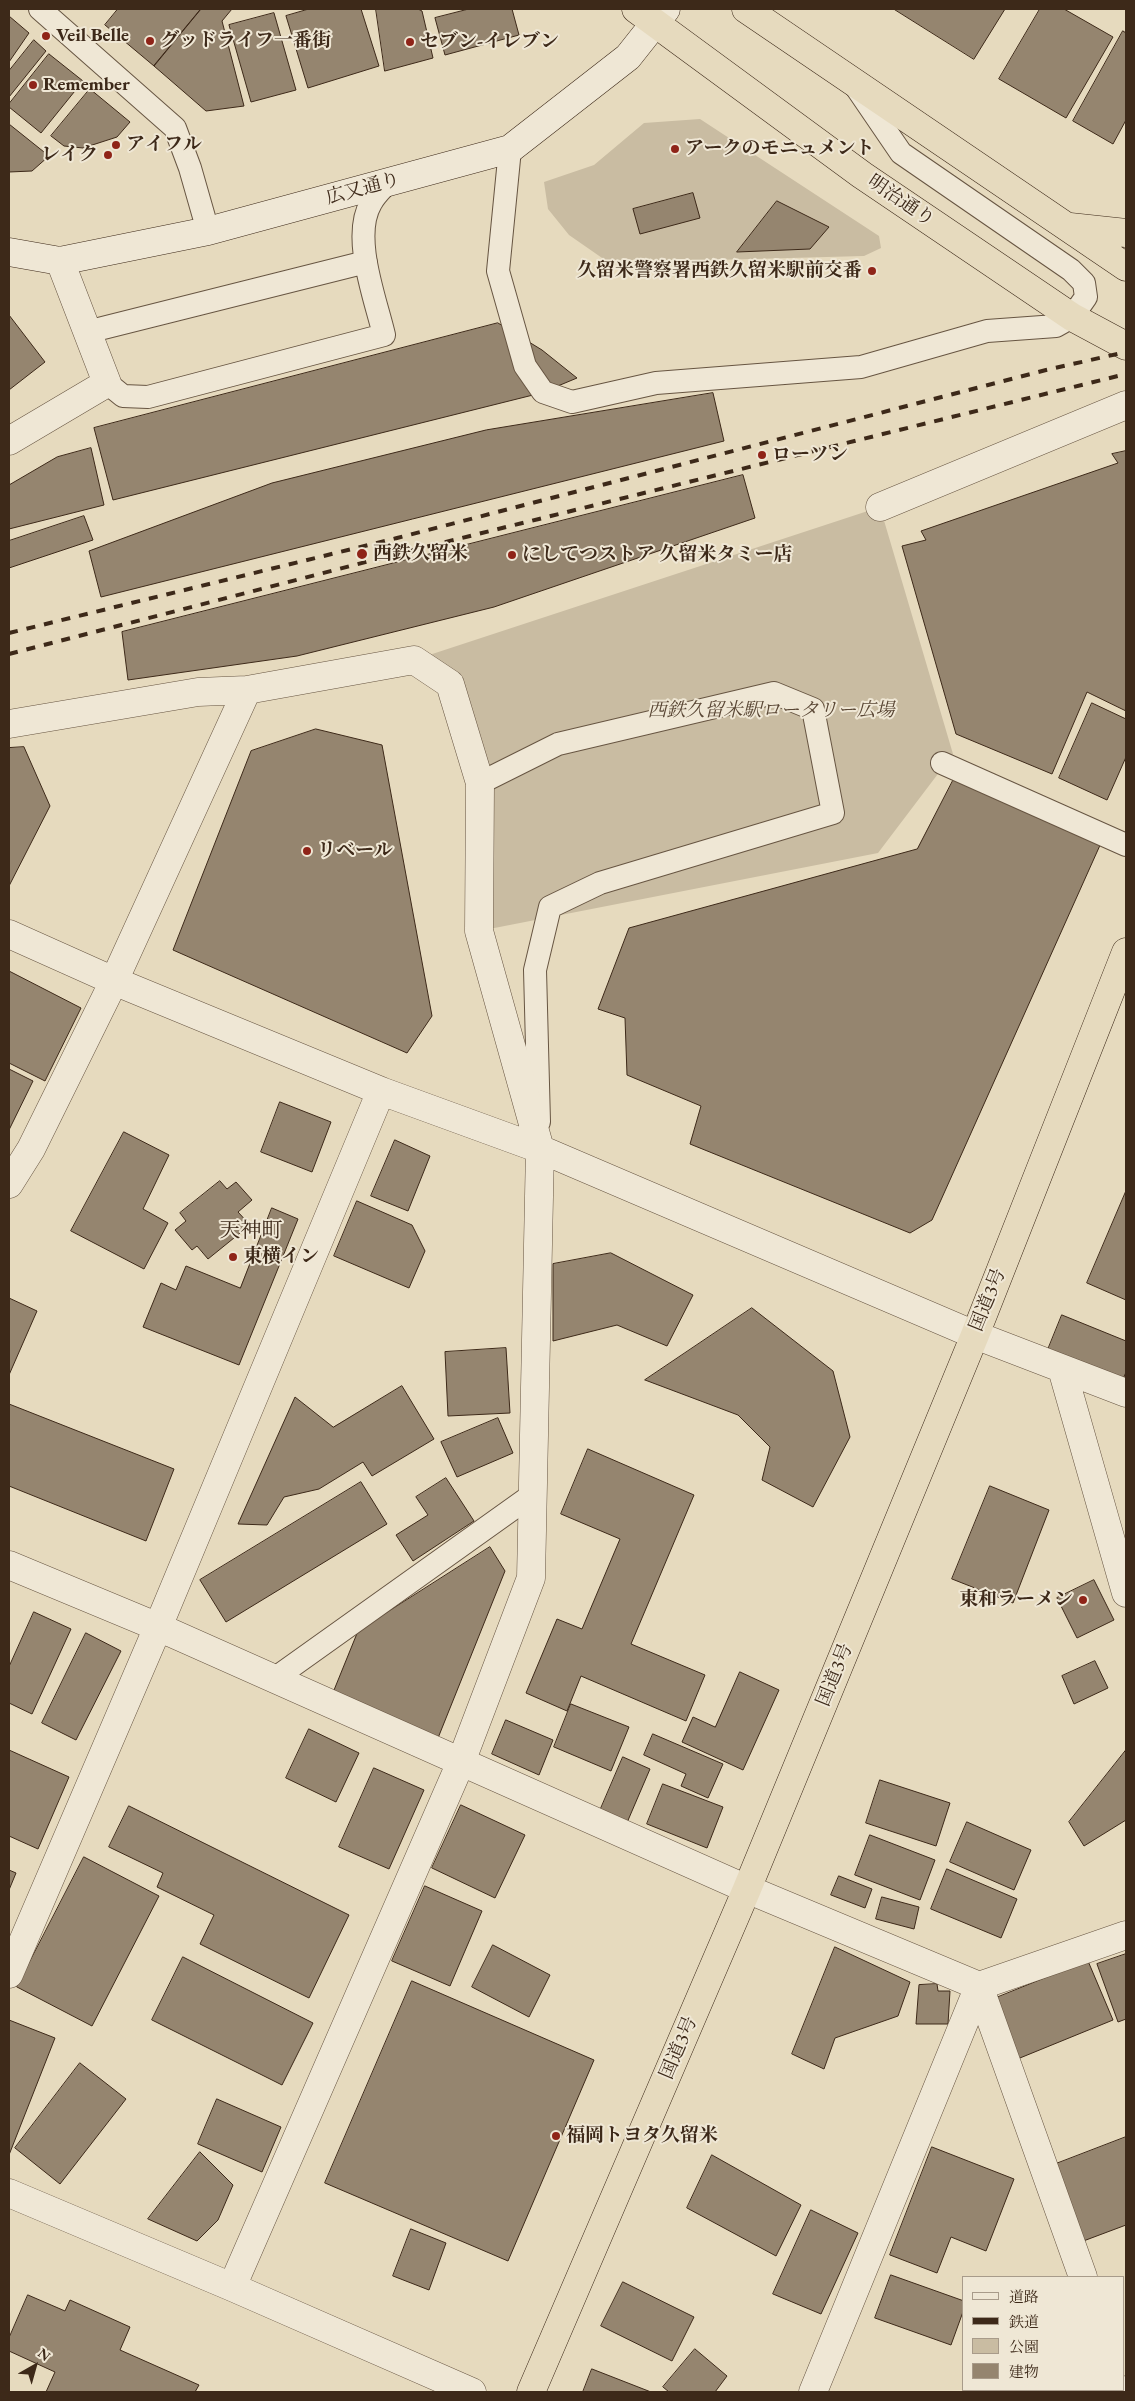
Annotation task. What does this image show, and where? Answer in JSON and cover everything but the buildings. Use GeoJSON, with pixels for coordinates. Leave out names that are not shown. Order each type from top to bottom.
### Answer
{"type":"FeatureCollection","features":[{"type":"Feature","properties":{"kind":"highway"},"geometry":{"type":"LineString","coordinates":[[746,9],[1126,267]]}},
{"type":"Feature","properties":{"kind":"highway","name":"明治通り"},"geometry":{"type":"LineString","coordinates":[[652,14],[862,175],[1072,316],[1126,346]]}},
{"type":"Feature","properties":{"kind":"highway"},"geometry":{"type":"LineString","coordinates":[[1066,227],[1126,233]]}},
{"type":"Feature","properties":{"kind":"highway","name":"国道3号"},"geometry":{"type":"LineString","coordinates":[[531,2392],[747,1889],[975,1335],[1126,952]]}},
{"type":"Feature","properties":{"kind":"street","name":"広又通り"},"geometry":{"type":"LineString","coordinates":[[9,252],[60,261],[208,231],[510,149],[628,57],[652,14]]}},
{"type":"Feature","properties":{"kind":"street"},"geometry":{"type":"LineString","coordinates":[[9,441],[107,383],[60,261]]}},
{"type":"Feature","properties":{"kind":"street"},"geometry":{"type":"LineString","coordinates":[[880,507],[1126,405]]}},
{"type":"Feature","properties":{"kind":"street"},"geometry":{"type":"LineString","coordinates":[[9,724],[198,692],[247,690],[414,660],[450,684],[480,783],[479,931],[540,1149],[531,1578],[461,1762],[232,2287]]}},
{"type":"Feature","properties":{"kind":"street"},"geometry":{"type":"LineString","coordinates":[[9,1184],[31,1148],[114,981],[247,690]]}},
{"type":"Feature","properties":{"kind":"street"},"geometry":{"type":"LineString","coordinates":[[9,934],[114,981],[381,1091],[540,1149],[975,1335],[1126,1393]]}},
{"type":"Feature","properties":{"kind":"street"},"geometry":{"type":"LineString","coordinates":[[9,1974],[158,1627],[381,1091]]}},
{"type":"Feature","properties":{"kind":"street"},"geometry":{"type":"LineString","coordinates":[[1062,1369],[1126,1594]]}},
{"type":"Feature","properties":{"kind":"street"},"geometry":{"type":"LineString","coordinates":[[9,1565],[158,1627],[747,1889],[979,1986],[1126,1935]]}},
{"type":"Feature","properties":{"kind":"street"},"geometry":{"type":"LineString","coordinates":[[979,1986],[1083,2276]]}},
{"type":"Feature","properties":{"kind":"street"},"geometry":{"type":"LineString","coordinates":[[813,2392],[979,1986]]}},
{"type":"Feature","properties":{"kind":"street"},"geometry":{"type":"LineString","coordinates":[[9,2193],[232,2287],[472,2392]]}},
{"type":"Feature","properties":{"kind":"lane"},"geometry":{"type":"LineString","coordinates":[[40,9],[175,128],[190,168],[208,231]]}},
{"type":"Feature","properties":{"kind":"lane"},"geometry":{"type":"LineString","coordinates":[[510,149],[498,271],[525,366],[543,392],[572,402],[656,383],[861,368],[987,331],[1056,326],[1072,316],[1086,297],[1084,283],[1071,270],[901,153],[852,82]]}},
{"type":"Feature","properties":{"kind":"lane"},"geometry":{"type":"LineString","coordinates":[[107,383],[123,396],[148,398],[384,335],[363,248],[365,220],[370,203],[388,182]]}},
{"type":"Feature","properties":{"kind":"lane"},"geometry":{"type":"LineString","coordinates":[[87,332],[366,262]]}},
{"type":"Feature","properties":{"kind":"lane"},"geometry":{"type":"LineString","coordinates":[[480,783],[558,744],[774,692],[814,710],[833,814],[600,883],[550,907],[535,970],[540,1149]]}},
{"type":"Feature","properties":{"kind":"lane"},"geometry":{"type":"LineString","coordinates":[[942,762],[1126,845]]}},
{"type":"Feature","properties":{"kind":"lane"},"geometry":{"type":"LineString","coordinates":[[274,1679],[532,1494]]}},
{"type":"Feature","properties":{"kind":"green space"},"geometry":{"type":"Polygon","coordinates":[[[700,119],[879,236],[881,248],[864,256],[715,260],[605,260],[569,235],[548,209],[544,182],[594,165],[644,123],[700,119]]]}},
{"type":"Feature","properties":{"kind":"green space","name":"西鉄久留米駅ロータリー広場"},"geometry":{"type":"Polygon","coordinates":[[[880,507],[953,754],[878,853],[479,931],[480,783],[450,684],[414,660],[880,507]]]}},
{"type":"Feature","properties":{"kind":"railway"},"geometry":{"type":"LineString","coordinates":[[9,633],[397,538],[1046,370],[1126,352]]}},
{"type":"Feature","properties":{"kind":"railway"},"geometry":{"type":"LineString","coordinates":[[9,654],[401,553],[1126,374]]}},
{"type":"Feature","properties":{"kind":"place","name":"Veil Belle"},"geometry":{"type":"Point","coordinates":[46,36]}},
{"type":"Feature","properties":{"kind":"place","name":"グッドライフ一番街"},"geometry":{"type":"Point","coordinates":[150,41]}},
{"type":"Feature","properties":{"kind":"place","name":"セブン-イレブン"},"geometry":{"type":"Point","coordinates":[410,42]}},
{"type":"Feature","properties":{"kind":"place","name":"Remember"},"geometry":{"type":"Point","coordinates":[33,85]}},
{"type":"Feature","properties":{"kind":"place","name":"アイフル"},"geometry":{"type":"Point","coordinates":[116,145]}},
{"type":"Feature","properties":{"kind":"place","name":"アークのモニュメント"},"geometry":{"type":"Point","coordinates":[675,149]}},
{"type":"Feature","properties":{"kind":"place","name":"レイク"},"geometry":{"type":"Point","coordinates":[108,155]}},
{"type":"Feature","properties":{"kind":"place","name":"久留米警察署西鉄久留米駅前交番"},"geometry":{"type":"Point","coordinates":[872,271]}},
{"type":"Feature","properties":{"kind":"place","name":"ローソン"},"geometry":{"type":"Point","coordinates":[762,455]}},
{"type":"Feature","properties":{"kind":"place","name":"西鉄久留米"},"geometry":{"type":"Point","coordinates":[362,554]}},
{"type":"Feature","properties":{"kind":"place","name":"にしてつストア 久留米タミー店"},"geometry":{"type":"Point","coordinates":[512,555]}},
{"type":"Feature","properties":{"kind":"place","name":"リベール"},"geometry":{"type":"Point","coordinates":[307,851]}},
{"type":"Feature","properties":{"kind":"place","name":"東横イン"},"geometry":{"type":"Point","coordinates":[233,1257]}},
{"type":"Feature","properties":{"kind":"place","name":"東和ラーメン"},"geometry":{"type":"Point","coordinates":[1083,1600]}},
{"type":"Feature","properties":{"kind":"place","name":"福岡トヨタ久留米"},"geometry":{"type":"Point","coordinates":[556,2136]}},
{"type":"Feature","properties":{"kind":"district","name":"天神町"},"geometry":{"type":"Point","coordinates":[251,1231]}}]}
